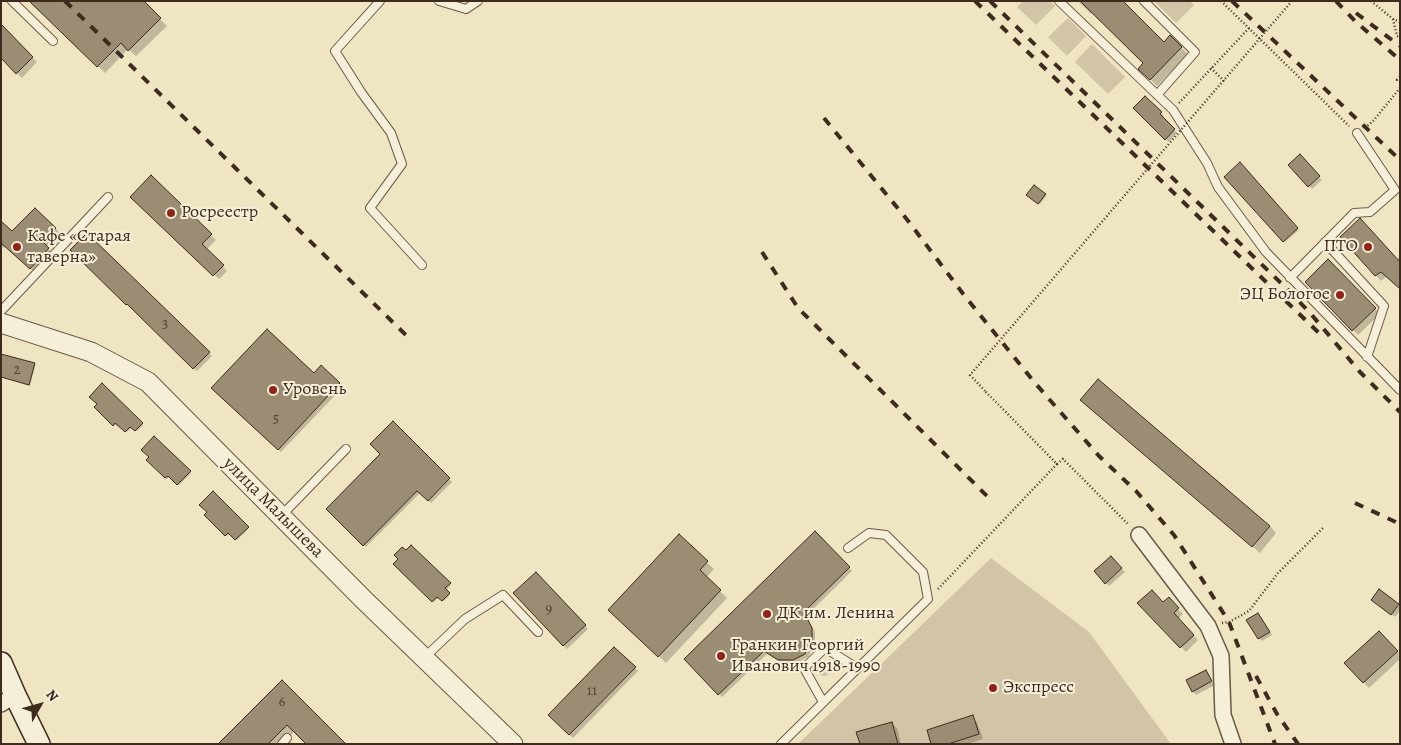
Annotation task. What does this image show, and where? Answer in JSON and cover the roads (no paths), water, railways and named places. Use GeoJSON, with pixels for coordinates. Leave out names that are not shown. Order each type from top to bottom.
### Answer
{"type":"FeatureCollection","features":[{"type":"Feature","properties":{"kind":"main road"},"geometry":{"type":"LineString","coordinates":[[1,663],[8,699],[39,744]]}},
{"type":"Feature","properties":{"kind":"street","name":"улица Малышева"},"geometry":{"type":"LineString","coordinates":[[1,323],[91,352],[148,382],[364,600],[514,744]]}},
{"type":"Feature","properties":{"kind":"street"},"geometry":{"type":"LineString","coordinates":[[1140,535],[1208,626],[1221,656],[1223,715],[1233,744]]}},
{"type":"Feature","properties":{"kind":"lane"},"geometry":{"type":"LineString","coordinates":[[12,1],[53,41]]}},
{"type":"Feature","properties":{"kind":"lane"},"geometry":{"type":"LineString","coordinates":[[380,1],[334,51],[391,133],[402,164],[370,208],[422,265]]}},
{"type":"Feature","properties":{"kind":"lane"},"geometry":{"type":"LineString","coordinates":[[439,1],[466,9],[478,1]]}},
{"type":"Feature","properties":{"kind":"lane"},"geometry":{"type":"LineString","coordinates":[[1059,1],[1173,110],[1206,163],[1218,188],[1266,252],[1400,390]]}},
{"type":"Feature","properties":{"kind":"lane"},"geometry":{"type":"LineString","coordinates":[[1144,1],[1195,52],[1157,95]]}},
{"type":"Feature","properties":{"kind":"lane"},"geometry":{"type":"LineString","coordinates":[[1290,278],[1354,212],[1370,212],[1395,190],[1357,133]]}},
{"type":"Feature","properties":{"kind":"lane"},"geometry":{"type":"LineString","coordinates":[[1,311],[108,198]]}},
{"type":"Feature","properties":{"kind":"lane"},"geometry":{"type":"LineString","coordinates":[[1326,242],[1384,306],[1367,357]]}},
{"type":"Feature","properties":{"kind":"lane"},"geometry":{"type":"LineString","coordinates":[[281,516],[346,449]]}},
{"type":"Feature","properties":{"kind":"lane"},"geometry":{"type":"LineString","coordinates":[[781,744],[928,599],[924,572],[886,535],[869,533],[848,548]]}},
{"type":"Feature","properties":{"kind":"lane"},"geometry":{"type":"LineString","coordinates":[[424,658],[465,619],[503,596],[538,632]]}},
{"type":"Feature","properties":{"kind":"lane"},"geometry":{"type":"LineString","coordinates":[[823,702],[804,668],[824,648],[857,668]]}},
{"type":"Feature","properties":{"kind":"railway"},"geometry":{"type":"LineString","coordinates":[[65,1],[411,340]]}},
{"type":"Feature","properties":{"kind":"railway"},"geometry":{"type":"LineString","coordinates":[[975,1],[1320,334]]}},
{"type":"Feature","properties":{"kind":"railway"},"geometry":{"type":"LineString","coordinates":[[990,1],[1286,288],[1311,314],[1360,372],[1400,412]]}},
{"type":"Feature","properties":{"kind":"railway"},"geometry":{"type":"LineString","coordinates":[[1232,1],[1400,160]]}},
{"type":"Feature","properties":{"kind":"railway"},"geometry":{"type":"LineString","coordinates":[[1336,1],[1356,22],[1400,60]]}},
{"type":"Feature","properties":{"kind":"railway"},"geometry":{"type":"LineString","coordinates":[[1356,13],[1400,46]]}},
{"type":"Feature","properties":{"kind":"railway"},"geometry":{"type":"LineString","coordinates":[[824,118],[909,222],[964,295],[1035,383],[1099,456],[1136,491],[1174,535],[1229,622],[1275,744]]}},
{"type":"Feature","properties":{"kind":"railway"},"geometry":{"type":"LineString","coordinates":[[762,252],[798,308],[989,498]]}},
{"type":"Feature","properties":{"kind":"railway"},"geometry":{"type":"LineString","coordinates":[[1355,503],[1400,524]]}},
{"type":"Feature","properties":{"kind":"railway"},"geometry":{"type":"LineString","coordinates":[[1256,676],[1277,714],[1298,744]]}},
{"type":"Feature","properties":{"kind":"place","name":"Росреестр"},"geometry":{"type":"Point","coordinates":[171,213]}},
{"type":"Feature","properties":{"kind":"place","name":"Кафе «Старая таверна»"},"geometry":{"type":"Point","coordinates":[17,247]}},
{"type":"Feature","properties":{"kind":"place","name":"ПТО"},"geometry":{"type":"Point","coordinates":[1368,247]}},
{"type":"Feature","properties":{"kind":"place","name":"ЭЦ Бологое"},"geometry":{"type":"Point","coordinates":[1340,295]}},
{"type":"Feature","properties":{"kind":"place","name":"Уровень"},"geometry":{"type":"Point","coordinates":[273,390]}},
{"type":"Feature","properties":{"kind":"place","name":"ДК им. Ленина"},"geometry":{"type":"Point","coordinates":[767,614]}},
{"type":"Feature","properties":{"kind":"place","name":"Гранкин Георгий Иванович 1918-1990"},"geometry":{"type":"Point","coordinates":[721,656]}},
{"type":"Feature","properties":{"kind":"place","name":"Экспресс"},"geometry":{"type":"Point","coordinates":[993,688]}}]}
